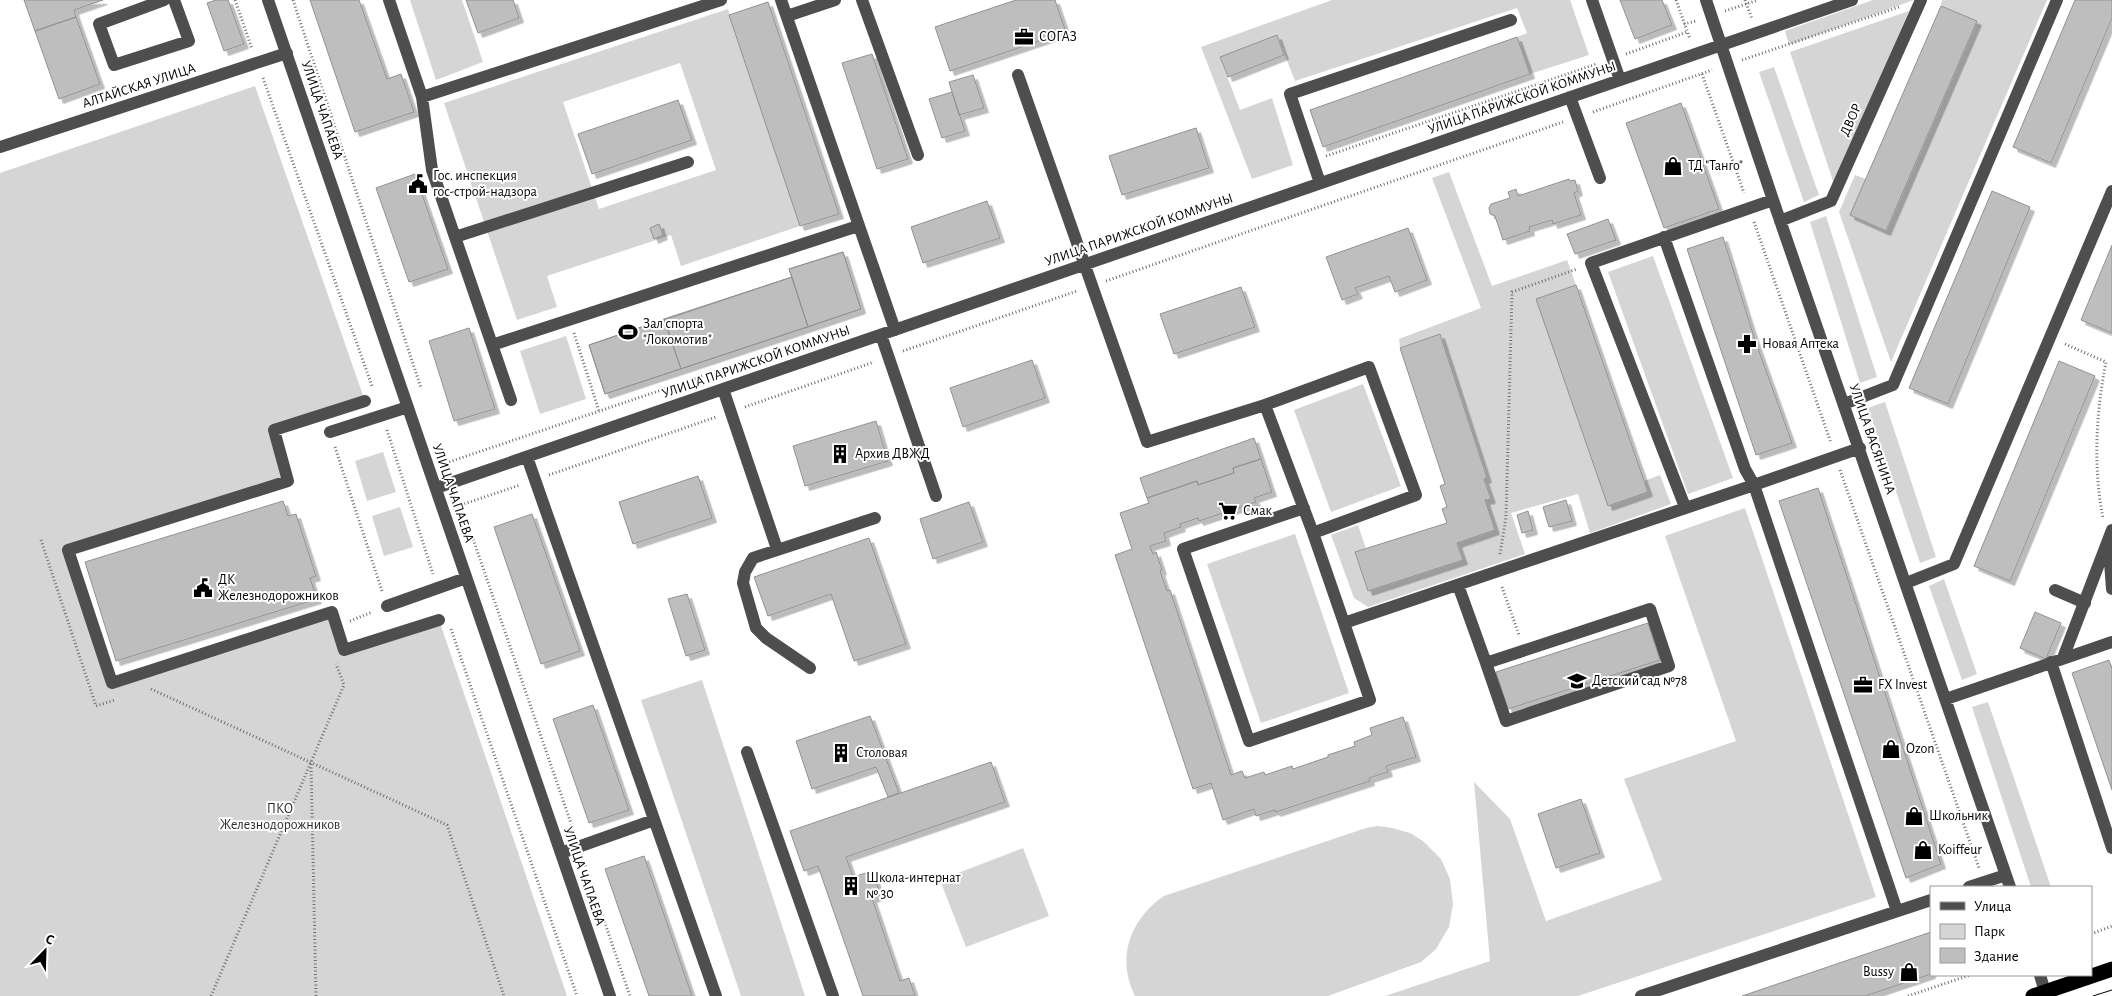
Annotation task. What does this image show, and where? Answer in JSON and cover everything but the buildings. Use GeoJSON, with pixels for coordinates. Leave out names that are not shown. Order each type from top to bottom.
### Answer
{"type":"FeatureCollection","features":[{"type":"Feature","properties":{"kind":"highway"},"geometry":{"type":"LineString","coordinates":[[2092,976],[2112,968]]}},
{"type":"Feature","properties":{"kind":"highway"},"geometry":{"type":"LineString","coordinates":[[2042,995],[2091,976]]}},
{"type":"Feature","properties":{"kind":"street"},"geometry":{"type":"LineString","coordinates":[[164,0],[99,24],[114,65],[189,41],[174,0]]}},
{"type":"Feature","properties":{"kind":"street","name":"УЛИЦА ЧАПАЕВА"},"geometry":{"type":"LineString","coordinates":[[268,0],[610,996]]}},
{"type":"Feature","properties":{"kind":"street"},"geometry":{"type":"LineString","coordinates":[[389,0],[422,97],[432,170],[511,400]]}},
{"type":"Feature","properties":{"kind":"street"},"geometry":{"type":"LineString","coordinates":[[422,97],[721,0]]}},
{"type":"Feature","properties":{"kind":"street"},"geometry":{"type":"LineString","coordinates":[[781,0],[895,330]]}},
{"type":"Feature","properties":{"kind":"street"},"geometry":{"type":"LineString","coordinates":[[787,16],[835,0]]}},
{"type":"Feature","properties":{"kind":"street"},"geometry":{"type":"LineString","coordinates":[[862,0],[918,155]]}},
{"type":"Feature","properties":{"kind":"street"},"geometry":{"type":"LineString","coordinates":[[1592,0],[1620,80]]}},
{"type":"Feature","properties":{"kind":"street","name":"УЛИЦА ВАСЯНИНА"},"geometry":{"type":"LineString","coordinates":[[1706,0],[1780,221],[2008,881]]}},
{"type":"Feature","properties":{"kind":"street","name":"УЛИЦА ПАРИЖСКОЙ КОММУНЫ"},"geometry":{"type":"LineString","coordinates":[[436,488],[1852,0]]}},
{"type":"Feature","properties":{"kind":"street","name":"ДВОР"},"geometry":{"type":"LineString","coordinates":[[1780,221],[1831,201],[1921,0]]}},
{"type":"Feature","properties":{"kind":"street"},"geometry":{"type":"LineString","coordinates":[[1844,404],[1893,385],[2058,0]]}},
{"type":"Feature","properties":{"kind":"street"},"geometry":{"type":"LineString","coordinates":[[1320,184],[1290,94],[1511,20]]}},
{"type":"Feature","properties":{"kind":"street","name":"АЛТАЙСКАЯ УЛИЦА"},"geometry":{"type":"LineString","coordinates":[[0,147],[287,53]]}},
{"type":"Feature","properties":{"kind":"street"},"geometry":{"type":"LineString","coordinates":[[1018,75],[1147,442],[1265,405],[1369,367],[1416,495],[1313,533]]}},
{"type":"Feature","properties":{"kind":"street"},"geometry":{"type":"LineString","coordinates":[[1570,97],[1600,178]]}},
{"type":"Feature","properties":{"kind":"street"},"geometry":{"type":"LineString","coordinates":[[455,237],[688,162]]}},
{"type":"Feature","properties":{"kind":"street"},"geometry":{"type":"LineString","coordinates":[[1906,583],[1954,564],[2112,191]]}},
{"type":"Feature","properties":{"kind":"street"},"geometry":{"type":"LineString","coordinates":[[1685,507],[1591,263],[1773,200]]}},
{"type":"Feature","properties":{"kind":"street"},"geometry":{"type":"LineString","coordinates":[[492,345],[858,226]]}},
{"type":"Feature","properties":{"kind":"street"},"geometry":{"type":"LineString","coordinates":[[1664,238],[1745,469],[1754,485],[1898,911]]}},
{"type":"Feature","properties":{"kind":"street"},"geometry":{"type":"LineString","coordinates":[[881,335],[936,496]]}},
{"type":"Feature","properties":{"kind":"street"},"geometry":{"type":"LineString","coordinates":[[723,389],[777,550]]}},
{"type":"Feature","properties":{"kind":"street"},"geometry":{"type":"LineString","coordinates":[[365,401],[274,430],[288,481],[68,550],[112,683],[332,612],[344,650],[445,623]]}},
{"type":"Feature","properties":{"kind":"street"},"geometry":{"type":"LineString","coordinates":[[1265,405],[1304,508],[1313,533],[1370,700],[1249,742],[1183,549],[1304,508]]}},
{"type":"Feature","properties":{"kind":"street"},"geometry":{"type":"LineString","coordinates":[[330,432],[408,406]]}},
{"type":"Feature","properties":{"kind":"street"},"geometry":{"type":"LineString","coordinates":[[1344,623],[1860,448]]}},
{"type":"Feature","properties":{"kind":"street"},"geometry":{"type":"LineString","coordinates":[[527,457],[716,996]]}},
{"type":"Feature","properties":{"kind":"street"},"geometry":{"type":"LineString","coordinates":[[810,668],[766,638],[756,628],[743,583],[745,572],[753,558],[874,518]]}},
{"type":"Feature","properties":{"kind":"street"},"geometry":{"type":"LineString","coordinates":[[2110,536],[2112,589]]}},
{"type":"Feature","properties":{"kind":"street"},"geometry":{"type":"LineString","coordinates":[[2110,536],[2085,604],[2057,660],[2112,848]]}},
{"type":"Feature","properties":{"kind":"street"},"geometry":{"type":"LineString","coordinates":[[386,606],[466,578]]}},
{"type":"Feature","properties":{"kind":"street"},"geometry":{"type":"LineString","coordinates":[[1458,585],[1506,721],[1669,666],[1650,609],[1486,664]]}},
{"type":"Feature","properties":{"kind":"street"},"geometry":{"type":"LineString","coordinates":[[2055,590],[2085,604]]}},
{"type":"Feature","properties":{"kind":"street"},"geometry":{"type":"LineString","coordinates":[[1946,699],[2112,642]]}},
{"type":"Feature","properties":{"kind":"street"},"geometry":{"type":"LineString","coordinates":[[747,752],[834,996]]}},
{"type":"Feature","properties":{"kind":"street"},"geometry":{"type":"LineString","coordinates":[[561,853],[654,820]]}},
{"type":"Feature","properties":{"kind":"street"},"geometry":{"type":"LineString","coordinates":[[1972,886],[1984,882],[2008,881]]}},
{"type":"Feature","properties":{"kind":"street"},"geometry":{"type":"LineString","coordinates":[[1641,996],[1930,900]]}},
{"type":"Feature","properties":{"kind":"street"},"geometry":{"type":"LineString","coordinates":[[2040,976],[2042,995]]}},
{"type":"Feature","properties":{"kind":"path"},"geometry":{"type":"LineString","coordinates":[[235,0],[382,415],[437,588]]}},
{"type":"Feature","properties":{"kind":"path"},"geometry":{"type":"LineString","coordinates":[[461,506],[1702,73],[1921,0]]}},
{"type":"Feature","properties":{"kind":"path"},"geometry":{"type":"LineString","coordinates":[[1316,168],[1326,155],[1687,32]]}},
{"type":"Feature","properties":{"kind":"path"},"geometry":{"type":"LineString","coordinates":[[1702,73],[1984,882]]}},
{"type":"Feature","properties":{"kind":"path"},"geometry":{"type":"LineString","coordinates":[[1524,651],[1497,572],[1506,517],[1512,292],[1591,263]]}},
{"type":"Feature","properties":{"kind":"path"},"geometry":{"type":"LineString","coordinates":[[569,319],[599,411]]}},
{"type":"Feature","properties":{"kind":"path"},"geometry":{"type":"LineString","coordinates":[[2050,337],[2106,362],[2097,434],[2099,501],[2110,536]]}},
{"type":"Feature","properties":{"kind":"path"},"geometry":{"type":"LineString","coordinates":[[330,432],[386,606]]}},
{"type":"Feature","properties":{"kind":"path"},"geometry":{"type":"LineString","coordinates":[[445,623],[576,996]]}},
{"type":"Feature","properties":{"kind":"path"},"geometry":{"type":"LineString","coordinates":[[211,996],[344,685],[334,659]]}},
{"type":"Feature","properties":{"kind":"path"},"geometry":{"type":"LineString","coordinates":[[151,689],[447,825],[504,996]]}},
{"type":"Feature","properties":{"kind":"path"},"geometry":{"type":"LineString","coordinates":[[311,762],[316,996]]}},
{"type":"Feature","properties":{"kind":"path"},"geometry":{"type":"LineString","coordinates":[[2092,934],[2112,926]]}},
{"type":"Feature","properties":{"kind":"path"},"geometry":{"type":"LineString","coordinates":[[1908,996],[1967,976]]}},
{"type":"Feature","properties":{"kind":"green space"},"geometry":{"type":"Polygon","coordinates":[[[410,0],[462,0],[483,62],[436,80],[410,0]]]}},
{"type":"Feature","properties":{"kind":"green space"},"geometry":{"type":"Polygon","coordinates":[[[1332,0],[1570,0],[1589,55],[1530,74],[1517,37],[1527,33],[1517,8],[1295,81],[1277,35],[1220,58],[1240,110],[1272,98],[1293,165],[1252,179],[1201,47],[1332,0]]]}},
{"type":"Feature","properties":{"kind":"green space"},"geometry":{"type":"Polygon","coordinates":[[[1873,0],[1914,0],[1789,45],[1785,31],[1873,0]]]}},
{"type":"Feature","properties":{"kind":"green space"},"geometry":{"type":"Polygon","coordinates":[[[1942,0],[2047,0],[1891,362],[1839,212],[1855,175],[1866,179],[1887,230],[1977,22],[1941,6],[1942,0]]]}},
{"type":"Feature","properties":{"kind":"green space"},"geometry":{"type":"Polygon","coordinates":[[[728,9],[800,226],[681,266],[671,235],[547,276],[557,307],[517,320],[444,103],[728,9]],[[680,63],[563,102],[599,209],[716,170],[680,63]]]}},
{"type":"Feature","properties":{"kind":"green space"},"geometry":{"type":"Polygon","coordinates":[[[1909,11],[1834,184],[1790,52],[1909,11]]]}},
{"type":"Feature","properties":{"kind":"green space"},"geometry":{"type":"Polygon","coordinates":[[[1774,67],[1819,195],[1804,202],[1759,72],[1774,67]]]}},
{"type":"Feature","properties":{"kind":"green space","name":"ПКО Железнодорожников"},"geometry":{"type":"Polygon","coordinates":[[[255,86],[365,401],[275,430],[288,481],[68,550],[111,682],[332,612],[345,650],[439,620],[567,996],[0,996],[0,173],[255,86]]]}},
{"type":"Feature","properties":{"kind":"green space"},"geometry":{"type":"Polygon","coordinates":[[[1449,172],[1492,286],[1567,260],[1576,285],[1537,299],[1644,481],[1660,475],[1671,504],[1590,533],[1578,494],[1511,513],[1525,554],[1368,607],[1354,598],[1331,535],[1358,525],[1366,549],[1355,553],[1368,591],[1462,560],[1457,543],[1495,530],[1485,500],[1491,498],[1484,479],[1487,477],[1440,335],[1400,348],[1399,339],[1481,308],[1432,178],[1449,172]]]}},
{"type":"Feature","properties":{"kind":"green space"},"geometry":{"type":"Polygon","coordinates":[[[1826,216],[1877,377],[1860,383],[1810,222],[1826,216]]]}},
{"type":"Feature","properties":{"kind":"green space"},"geometry":{"type":"Polygon","coordinates":[[[1653,256],[1733,478],[1688,494],[1608,272],[1653,256]]]}},
{"type":"Feature","properties":{"kind":"green space"},"geometry":{"type":"Polygon","coordinates":[[[566,336],[586,399],[540,414],[520,351],[566,336]]]}},
{"type":"Feature","properties":{"kind":"green space"},"geometry":{"type":"Polygon","coordinates":[[[1363,384],[1401,486],[1331,512],[1294,410],[1363,384]]]}},
{"type":"Feature","properties":{"kind":"green space"},"geometry":{"type":"Polygon","coordinates":[[[1885,402],[1936,557],[1920,563],[1868,408],[1885,402]]]}},
{"type":"Feature","properties":{"kind":"green space"},"geometry":{"type":"Polygon","coordinates":[[[383,452],[396,492],[367,501],[355,461],[383,452]]]}},
{"type":"Feature","properties":{"kind":"green space"},"geometry":{"type":"Polygon","coordinates":[[[400,507],[413,547],[384,556],[372,516],[400,507]]]}},
{"type":"Feature","properties":{"kind":"green space"},"geometry":{"type":"Polygon","coordinates":[[[1745,508],[1876,897],[1578,996],[1385,996],[1490,961],[1474,782],[1510,819],[1546,921],[1662,880],[1624,779],[1736,741],[1665,536],[1745,508]]]}},
{"type":"Feature","properties":{"kind":"green space"},"geometry":{"type":"Polygon","coordinates":[[[1295,534],[1349,693],[1261,723],[1207,564],[1295,534]]]}},
{"type":"Feature","properties":{"kind":"green space"},"geometry":{"type":"Polygon","coordinates":[[[1944,579],[1977,674],[1962,680],[1929,586],[1944,579]]]}},
{"type":"Feature","properties":{"kind":"green space"},"geometry":{"type":"Polygon","coordinates":[[[702,680],[805,996],[741,996],[641,700],[702,680]]]}},
{"type":"Feature","properties":{"kind":"green space"},"geometry":{"type":"Polygon","coordinates":[[[1988,702],[2051,886],[2031,886],[1972,707],[1988,702]]]}},
{"type":"Feature","properties":{"kind":"green space"},"geometry":{"type":"Polygon","coordinates":[[[1378,826],[1410,833],[1423,841],[1441,859],[1450,879],[1453,904],[1449,927],[1436,949],[1421,962],[1328,996],[1135,996],[1129,982],[1127,968],[1130,940],[1142,916],[1164,896],[1366,828],[1378,826]]]}},
{"type":"Feature","properties":{"kind":"green space"},"geometry":{"type":"Polygon","coordinates":[[[1023,848],[1049,916],[966,947],[940,880],[1023,848]]]}},
{"type":"Feature","properties":{"kind":"tram line"},"geometry":{"type":"LineString","coordinates":[[2093,996],[2112,990]]}},
{"type":"Feature","properties":{"kind":"place","name":"СОГАЗ"},"geometry":{"type":"Point","coordinates":[1024,37]}},
{"type":"Feature","properties":{"kind":"place","name":"ТД \"Танго\""},"geometry":{"type":"Point","coordinates":[1673,166]}},
{"type":"Feature","properties":{"kind":"place","name":"Гос. инспекция гос-строй-надзора"},"geometry":{"type":"Point","coordinates":[418,184]}},
{"type":"Feature","properties":{"kind":"place","name":"Зал спорта \"Локомотив\""},"geometry":{"type":"Point","coordinates":[628,332]}},
{"type":"Feature","properties":{"kind":"place","name":"Новая Аптека"},"geometry":{"type":"Point","coordinates":[1747,344]}},
{"type":"Feature","properties":{"kind":"place","name":"Архив ДВЖД"},"geometry":{"type":"Point","coordinates":[840,454]}},
{"type":"Feature","properties":{"kind":"place","name":"Смак"},"geometry":{"type":"Point","coordinates":[1228,511]}},
{"type":"Feature","properties":{"kind":"place","name":"ДК Железнодорожников"},"geometry":{"type":"Point","coordinates":[203,588]}},
{"type":"Feature","properties":{"kind":"place","name":"Детский сад №78"},"geometry":{"type":"Point","coordinates":[1577,681]}},
{"type":"Feature","properties":{"kind":"place","name":"FX Invest"},"geometry":{"type":"Point","coordinates":[1863,685]}},
{"type":"Feature","properties":{"kind":"place","name":"Ozon"},"geometry":{"type":"Point","coordinates":[1891,749]}},
{"type":"Feature","properties":{"kind":"place","name":"Столовая"},"geometry":{"type":"Point","coordinates":[841,753]}},
{"type":"Feature","properties":{"kind":"place","name":"Школьник"},"geometry":{"type":"Point","coordinates":[1914,816]}},
{"type":"Feature","properties":{"kind":"place","name":"Koiffeur"},"geometry":{"type":"Point","coordinates":[1923,850]}},
{"type":"Feature","properties":{"kind":"place","name":"Школа-интернат № 30"},"geometry":{"type":"Point","coordinates":[851,886]}},
{"type":"Feature","properties":{"kind":"place","name":"Bussy"},"geometry":{"type":"Point","coordinates":[1909,972]}}]}
